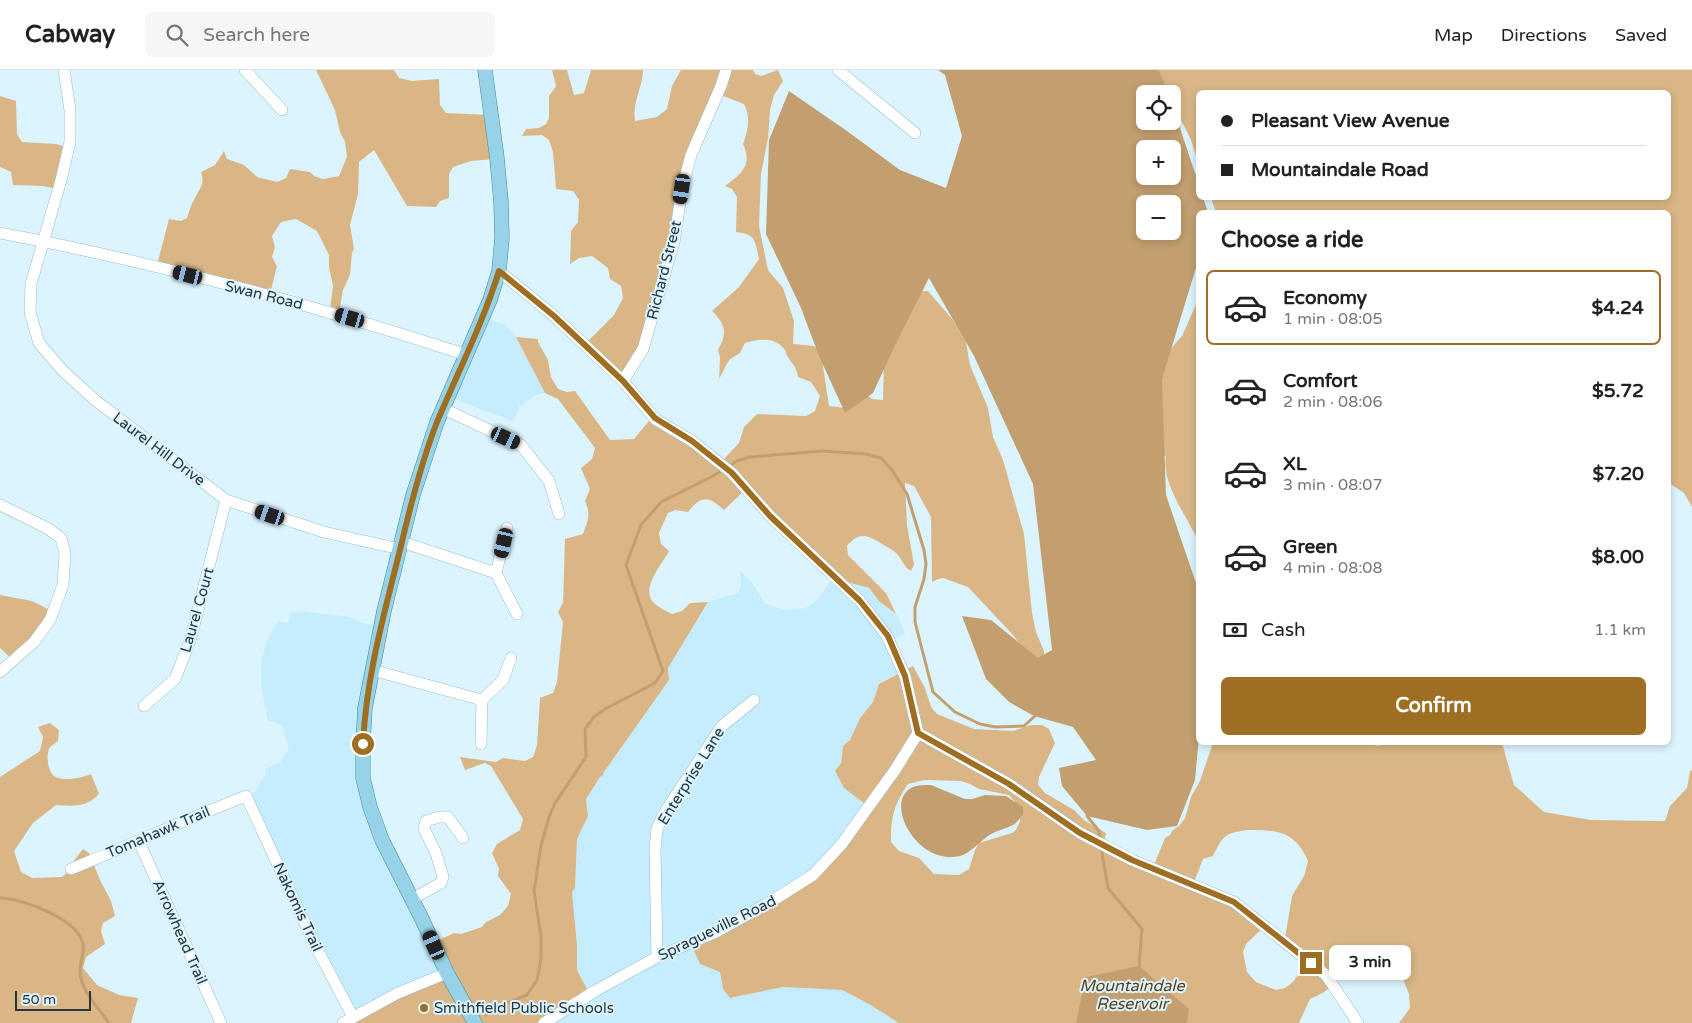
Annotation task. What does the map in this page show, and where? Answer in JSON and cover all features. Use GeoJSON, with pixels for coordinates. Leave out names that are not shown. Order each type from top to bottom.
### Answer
{"type":"FeatureCollection","features":[{"type":"Feature","properties":{"kind":"main road"},"geometry":{"type":"LineString","coordinates":[[475,1023],[447,973],[382,840],[370,807],[364,778],[363,744],[365,708],[372,670],[384,611],[413,495],[437,422],[490,300],[499,271],[502,238],[501,202],[485,70]]}},
{"type":"Feature","properties":{"kind":"street","name":"Laurel Hill Drive"},"geometry":{"type":"LineString","coordinates":[[64,70],[70,110],[70,142],[31,284],[30,312],[39,343],[62,370],[95,400],[226,500],[324,532],[401,545],[496,573]]}},
{"type":"Feature","properties":{"kind":"street"},"geometry":{"type":"LineString","coordinates":[[245,70],[282,110]]}},
{"type":"Feature","properties":{"kind":"street","name":"Richard Street"},"geometry":{"type":"LineString","coordinates":[[623,381],[643,349],[674,242],[682,189],[691,154],[726,70]]}},
{"type":"Feature","properties":{"kind":"street"},"geometry":{"type":"LineString","coordinates":[[838,70],[915,133]]}},
{"type":"Feature","properties":{"kind":"street","name":"Swan Road"},"geometry":{"type":"LineString","coordinates":[[0,233],[112,256],[320,309],[467,355]]}},
{"type":"Feature","properties":{"kind":"street"},"geometry":{"type":"LineString","coordinates":[[499,271],[554,316],[623,381],[655,418],[692,441],[732,473],[770,516],[860,601],[888,636],[905,676],[918,733],[1009,784],[1080,833],[1132,860],[1234,902],[1326,975],[1358,1023]]}},
{"type":"Feature","properties":{"kind":"street"},"geometry":{"type":"LineString","coordinates":[[444,409],[521,446],[549,481],[560,514]]}},
{"type":"Feature","properties":{"kind":"street","name":"Laurel Court"},"geometry":{"type":"LineString","coordinates":[[144,706],[175,679],[190,641],[226,500]]}},
{"type":"Feature","properties":{"kind":"street"},"geometry":{"type":"LineString","coordinates":[[0,505],[47,528],[61,538],[65,553],[63,585],[50,620],[34,642],[0,672]]}},
{"type":"Feature","properties":{"kind":"street"},"geometry":{"type":"LineString","coordinates":[[507,528],[496,573],[517,614]]}},
{"type":"Feature","properties":{"kind":"street"},"geometry":{"type":"LineString","coordinates":[[481,744],[482,700],[503,680],[511,658]]}},
{"type":"Feature","properties":{"kind":"street"},"geometry":{"type":"LineString","coordinates":[[372,670],[482,700]]}},
{"type":"Feature","properties":{"kind":"street","name":"Enterprise Lane"},"geometry":{"type":"LineString","coordinates":[[657,957],[655,893],[657,829],[663,815],[722,726],[754,700]]}},
{"type":"Feature","properties":{"kind":"street","name":"Spragueville Road"},"geometry":{"type":"LineString","coordinates":[[544,1023],[595,991],[657,957],[716,932],[772,901],[813,875],[841,845],[895,770],[918,733]]}},
{"type":"Feature","properties":{"kind":"street","name":"Tomahawk Trail"},"geometry":{"type":"LineString","coordinates":[[71,869],[139,842],[194,816],[246,796]]}},
{"type":"Feature","properties":{"kind":"street","name":"Nakomis Trail"},"geometry":{"type":"LineString","coordinates":[[246,796],[348,1020]]}},
{"type":"Feature","properties":{"kind":"street"},"geometry":{"type":"LineString","coordinates":[[412,899],[441,883],[443,877],[436,853],[424,829],[426,821],[439,817],[448,817],[463,838]]}},
{"type":"Feature","properties":{"kind":"street","name":"Arrowhead Trail"},"geometry":{"type":"LineString","coordinates":[[139,842],[221,1023]]}},
{"type":"Feature","properties":{"kind":"street"},"geometry":{"type":"LineString","coordinates":[[348,1020],[398,993],[447,973]]}},
{"type":"Feature","properties":{"kind":"shaded area"},"geometry":{"type":"Polygon","coordinates":[[[316,70],[394,70],[399,78],[412,81],[439,79],[440,105],[446,113],[490,115],[495,159],[471,161],[453,167],[449,174],[449,198],[440,201],[436,207],[407,206],[374,150],[359,162],[358,194],[350,225],[354,249],[350,275],[343,290],[339,313],[330,309],[333,286],[329,267],[329,255],[317,231],[296,219],[281,222],[272,236],[275,247],[272,257],[277,266],[270,294],[157,265],[169,219],[181,221],[187,218],[201,186],[201,172],[215,165],[224,151],[227,159],[244,165],[257,177],[277,182],[286,178],[290,169],[310,172],[314,176],[323,179],[339,176],[347,157],[345,142],[340,132],[335,110],[316,70]]]}},
{"type":"Feature","properties":{"kind":"shaded area"},"geometry":{"type":"Polygon","coordinates":[[[552,70],[567,70],[574,95],[584,93],[591,70],[643,70],[635,107],[635,121],[657,117],[667,109],[672,86],[681,70],[753,70],[755,74],[761,76],[778,70],[783,81],[774,95],[770,110],[768,138],[761,174],[759,226],[768,270],[783,288],[794,321],[793,344],[814,346],[821,353],[829,406],[846,408],[865,393],[872,399],[883,400],[885,315],[898,292],[928,291],[953,320],[966,342],[970,365],[988,408],[993,437],[1003,460],[1024,534],[1032,613],[1036,632],[1044,651],[1044,663],[1030,657],[1013,635],[968,587],[943,578],[932,582],[931,517],[914,486],[905,483],[907,525],[914,565],[911,571],[898,555],[872,538],[860,536],[851,541],[847,546],[848,555],[886,593],[896,614],[879,601],[869,588],[847,582],[745,490],[724,510],[714,502],[705,499],[693,506],[688,512],[675,510],[668,513],[659,533],[661,544],[669,551],[651,582],[650,595],[652,601],[672,614],[682,611],[690,603],[708,602],[668,668],[669,680],[586,799],[588,816],[577,839],[575,888],[572,892],[577,945],[577,970],[588,991],[537,1023],[341,1023],[446,972],[433,943],[454,933],[461,934],[482,927],[486,922],[500,915],[508,906],[511,894],[498,876],[499,869],[492,853],[497,844],[520,830],[523,819],[491,766],[485,763],[465,770],[460,757],[496,762],[503,758],[525,761],[533,757],[537,745],[540,698],[553,693],[557,682],[563,622],[558,612],[563,603],[565,539],[583,534],[586,525],[588,514],[585,501],[590,489],[581,468],[592,459],[595,448],[558,399],[545,393],[516,337],[538,339],[548,360],[551,377],[558,389],[567,392],[575,391],[610,440],[634,439],[653,416],[721,462],[739,443],[744,427],[757,414],[806,416],[815,411],[820,396],[811,382],[798,377],[796,368],[785,350],[777,342],[772,341],[755,340],[745,343],[740,353],[729,360],[719,379],[720,357],[718,350],[723,338],[724,329],[720,320],[712,311],[739,287],[759,259],[754,240],[743,233],[736,232],[737,197],[732,189],[725,186],[740,173],[746,163],[746,151],[743,144],[748,114],[744,104],[718,94],[698,137],[644,344],[623,378],[586,343],[614,315],[623,298],[621,286],[610,279],[608,268],[592,256],[579,258],[570,264],[571,231],[578,222],[579,200],[573,191],[556,189],[553,152],[549,140],[542,135],[522,136],[526,129],[539,128],[546,124],[549,118],[549,96],[556,86],[552,70]]]}},
{"type":"Feature","properties":{"kind":"shaded area"},"geometry":{"type":"Polygon","coordinates":[[[1155,70],[1692,70],[1692,507],[1684,493],[1671,484],[1671,210],[1215,210],[1212,200],[1671,200],[1671,90],[1196,90],[1196,156],[1181,120],[1181,85],[1162,85],[1155,70]]]}},
{"type":"Feature","properties":{"kind":"shaded area"},"geometry":{"type":"Polygon","coordinates":[[[0,96],[16,101],[17,134],[22,142],[56,144],[66,147],[57,189],[43,186],[13,185],[11,172],[0,167],[0,96]]]}},
{"type":"Feature","properties":{"kind":"shaded area"},"geometry":{"type":"Polygon","coordinates":[[[1196,305],[1196,537],[1171,489],[1166,467],[1166,456],[1162,455],[1160,361],[1182,336],[1196,305]]]}},
{"type":"Feature","properties":{"kind":"shaded area"},"geometry":{"type":"Polygon","coordinates":[[[483,318],[505,325],[516,336],[545,393],[536,395],[519,407],[513,421],[448,397],[483,318]]]}},
{"type":"Feature","properties":{"kind":"shaded area"},"geometry":{"type":"Polygon","coordinates":[[[740,570],[753,584],[765,604],[784,610],[806,608],[819,598],[831,580],[869,588],[879,601],[898,616],[905,634],[891,640],[903,670],[879,684],[873,702],[860,718],[850,740],[843,746],[841,763],[835,771],[865,804],[843,842],[700,964],[720,972],[723,989],[732,998],[783,987],[842,990],[899,1023],[537,1023],[588,991],[577,970],[577,944],[572,892],[575,888],[577,839],[588,816],[586,799],[669,680],[668,668],[708,602],[738,593],[741,586],[740,570]]]}},
{"type":"Feature","properties":{"kind":"shaded area"},"geometry":{"type":"Polygon","coordinates":[[[0,595],[32,601],[52,611],[13,660],[0,648],[0,595]]]}},
{"type":"Feature","properties":{"kind":"shaded area"},"geometry":{"type":"Polygon","coordinates":[[[299,611],[351,617],[362,623],[379,626],[362,736],[375,822],[446,968],[352,1015],[250,798],[265,776],[265,769],[280,763],[283,756],[289,751],[283,727],[276,722],[268,721],[261,686],[261,664],[266,643],[278,621],[288,623],[290,614],[299,611]]]}},
{"type":"Feature","properties":{"kind":"shaded area"},"geometry":{"type":"Polygon","coordinates":[[[913,666],[925,688],[931,707],[937,714],[974,729],[1013,731],[1031,725],[1042,725],[1049,729],[1055,743],[1039,777],[1038,785],[1045,793],[1074,810],[1085,821],[1106,833],[1104,842],[1154,865],[1165,838],[1185,818],[1191,797],[1200,781],[1212,745],[1503,745],[1514,785],[1544,812],[1591,820],[1665,821],[1670,806],[1687,788],[1690,771],[1692,770],[1692,1023],[1399,1023],[1410,1008],[1409,994],[1395,960],[1380,955],[1365,956],[1352,963],[1328,989],[1310,999],[1299,1023],[899,1023],[842,990],[783,987],[730,998],[723,989],[720,972],[700,964],[690,942],[813,874],[865,804],[844,788],[835,771],[841,763],[843,746],[850,740],[860,718],[873,702],[879,684],[913,666]],[[924,780],[908,784],[899,798],[894,811],[891,842],[899,851],[919,858],[934,874],[959,875],[969,869],[979,843],[1012,833],[1016,830],[1020,821],[1018,805],[1009,795],[979,789],[961,781],[924,780]],[[1249,830],[1235,832],[1226,836],[1213,856],[1203,859],[1194,882],[1265,926],[1246,944],[1243,952],[1247,972],[1256,982],[1276,990],[1285,988],[1293,982],[1307,961],[1285,938],[1292,896],[1304,876],[1308,861],[1303,851],[1292,838],[1269,831],[1249,830]]]}},
{"type":"Feature","properties":{"kind":"shaded area"},"geometry":{"type":"Polygon","coordinates":[[[50,723],[59,730],[58,741],[51,746],[48,752],[48,763],[52,774],[58,778],[67,779],[91,774],[99,794],[84,804],[74,806],[56,805],[33,823],[14,851],[21,872],[32,878],[62,877],[70,870],[69,867],[83,849],[89,853],[111,901],[115,916],[103,923],[101,931],[105,944],[86,957],[83,968],[97,985],[119,995],[138,998],[131,1023],[0,1023],[0,777],[40,751],[43,737],[38,727],[50,723]]]}},
{"type":"Feature","properties":{"kind":"water"},"geometry":{"type":"Polygon","coordinates":[[[938,70],[1159,70],[1165,85],[1136,85],[1136,130],[1181,130],[1196,176],[1196,200],[1204,200],[1207,210],[1196,210],[1196,268],[1162,379],[1166,495],[1196,583],[1196,745],[1198,745],[1195,780],[1177,826],[1147,830],[1087,816],[1062,786],[1059,768],[1096,760],[1073,727],[1034,716],[1009,702],[986,679],[962,616],[991,620],[1038,658],[1052,650],[1033,484],[974,356],[929,278],[873,393],[845,413],[819,356],[801,308],[766,234],[769,140],[789,91],[900,170],[946,188],[962,136],[945,75],[938,70]]]}},
{"type":"Feature","properties":{"kind":"water"},"geometry":{"type":"Polygon","coordinates":[[[931,785],[965,799],[985,795],[1006,796],[1023,807],[1023,814],[1014,824],[991,834],[964,854],[944,857],[929,851],[917,841],[908,829],[902,815],[901,803],[906,792],[916,786],[931,785]]]}},
{"type":"Feature","properties":{"kind":"water","name":"Mountaindale Reservoir"},"geometry":{"type":"Polygon","coordinates":[[[1139,966],[1189,1009],[1187,1023],[1076,1023],[1086,977],[1139,966]]]}},
{"type":"Feature","properties":{"kind":"waterway"},"geometry":{"type":"LineString","coordinates":[[485,1015],[492,1009],[527,995],[537,980],[541,959],[541,936],[534,891],[541,846],[555,803],[586,757],[585,729],[593,718],[605,709],[655,683],[663,671],[626,565],[641,525],[661,502],[713,476],[737,461],[750,457],[822,451],[866,454],[881,458],[892,470],[907,494],[924,550],[926,564],[924,579],[915,607],[915,622],[933,692],[955,712],[980,724],[995,727],[1024,726],[1036,715]]}},
{"type":"Feature","properties":{"kind":"waterway"},"geometry":{"type":"LineString","coordinates":[[1087,816],[1099,831],[1100,841]]}},
{"type":"Feature","properties":{"kind":"waterway"},"geometry":{"type":"LineString","coordinates":[[1101,847],[1108,888],[1142,929],[1139,966]]}},
{"type":"Feature","properties":{"kind":"waterway"},"geometry":{"type":"LineString","coordinates":[[0,898],[22,902],[48,912],[71,926],[79,935],[83,944],[80,970],[83,984],[90,998],[109,1023]]}},
{"type":"Feature","properties":{"kind":"place","name":"Smithfield Public Schools"},"geometry":{"type":"Point","coordinates":[424,1008]}},
{"type":"Feature","properties":{"kind":"route"},"geometry":{"type":"LineString","coordinates":[[363,744],[365,708],[384,611],[413,495],[437,422],[490,300],[499,271],[554,316],[623,381],[655,418],[692,441],[732,473],[770,516],[860,601],[888,636],[905,676],[918,733],[1009,784],[1080,833],[1132,860],[1234,902],[1311,963]]}}]}
